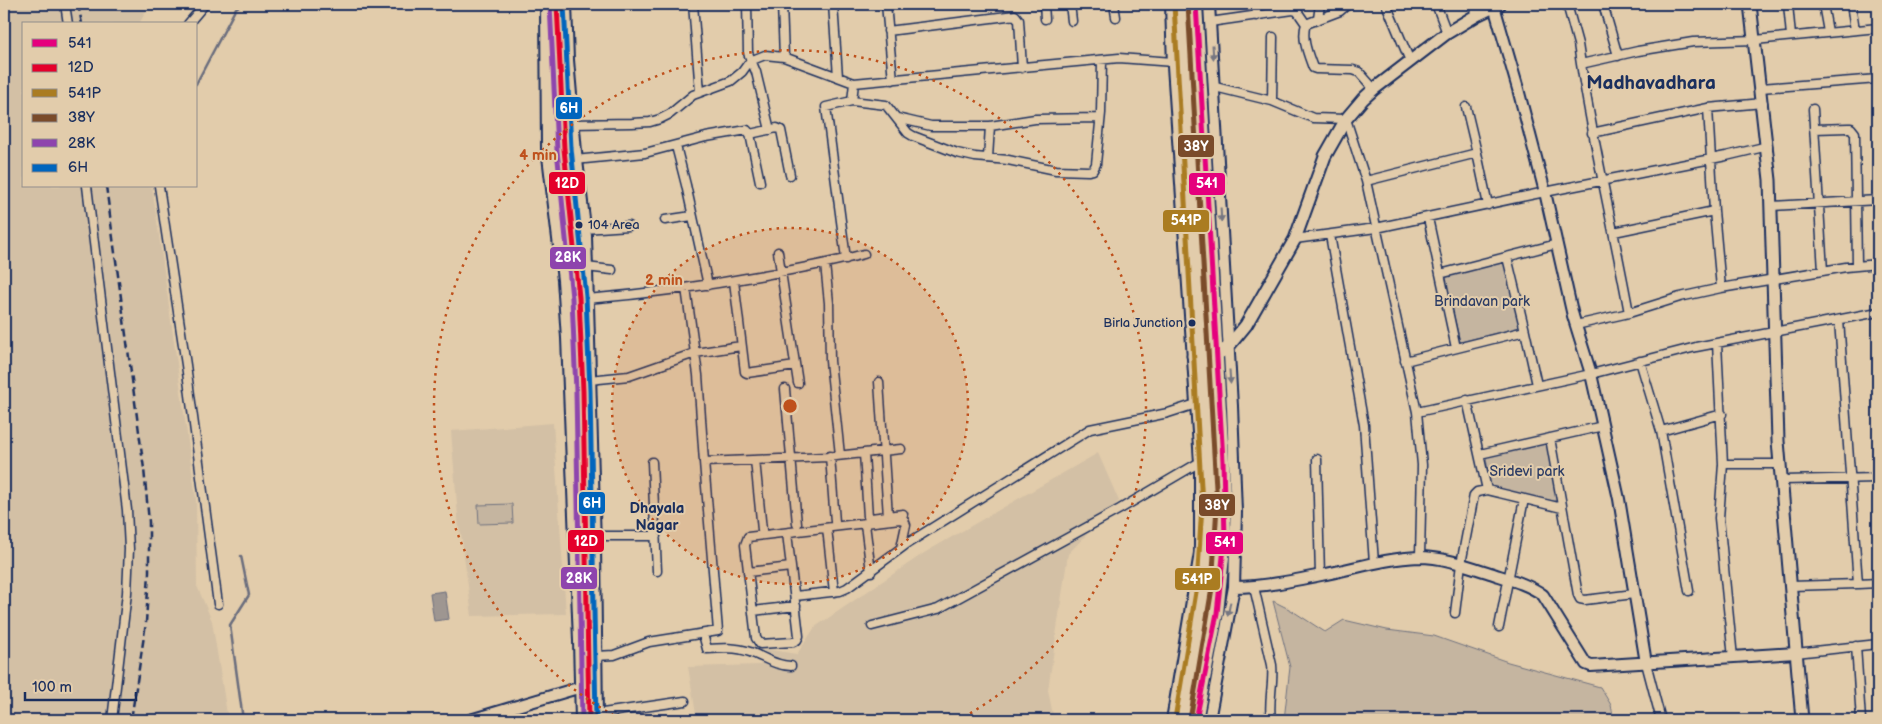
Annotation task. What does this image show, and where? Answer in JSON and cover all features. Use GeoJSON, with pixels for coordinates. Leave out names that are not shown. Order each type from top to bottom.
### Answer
{"type":"FeatureCollection","features":[{"type":"Feature","properties":{"kind":"main road"},"geometry":{"type":"LineString","coordinates":[[547,4],[548,148],[564,280],[589,685],[594,718]]}},
{"type":"Feature","properties":{"kind":"main road"},"geometry":{"type":"LineString","coordinates":[[557,4],[564,149],[579,297],[589,685]]}},
{"type":"Feature","properties":{"kind":"main road"},"geometry":{"type":"LineString","coordinates":[[565,4],[567,60],[575,160],[584,229],[594,536],[596,656],[582,720]]}},
{"type":"Feature","properties":{"kind":"main road"},"geometry":{"type":"LineString","coordinates":[[1181,4],[1197,356],[1210,480],[1209,552],[1202,613],[1182,720]]}},
{"type":"Feature","properties":{"kind":"main road"},"geometry":{"type":"LineString","coordinates":[[1196,4],[1222,351],[1225,538],[1217,613],[1196,720]]}},
{"type":"Feature","properties":{"kind":"main road"},"geometry":{"type":"LineString","coordinates":[[1197,356],[1222,351],[1246,325],[1295,239],[1324,156],[1346,119],[1374,89],[1475,9],[1497,4]]}},
{"type":"Feature","properties":{"kind":"main road"},"geometry":{"type":"LineString","coordinates":[[1750,4],[1768,146],[1778,441],[1783,480],[1801,720]]}},
{"type":"Feature","properties":{"kind":"street"},"geometry":{"type":"LineString","coordinates":[[65,4],[68,22]]}},
{"type":"Feature","properties":{"kind":"street"},"geometry":{"type":"LineString","coordinates":[[190,22],[205,4]]}},
{"type":"Feature","properties":{"kind":"street"},"geometry":{"type":"LineString","coordinates":[[693,4],[700,92]]}},
{"type":"Feature","properties":{"kind":"street"},"geometry":{"type":"LineString","coordinates":[[747,4],[748,53],[756,72],[770,130]]}},
{"type":"Feature","properties":{"kind":"street"},"geometry":{"type":"LineString","coordinates":[[782,4],[784,57]]}},
{"type":"Feature","properties":{"kind":"street"},"geometry":{"type":"LineString","coordinates":[[833,4],[838,77]]}},
{"type":"Feature","properties":{"kind":"street"},"geometry":{"type":"LineString","coordinates":[[886,4],[893,80]]}},
{"type":"Feature","properties":{"kind":"street"},"geometry":{"type":"LineString","coordinates":[[1044,4],[1045,20]]}},
{"type":"Feature","properties":{"kind":"street"},"geometry":{"type":"LineString","coordinates":[[1070,4],[1072,21]]}},
{"type":"Feature","properties":{"kind":"street"},"geometry":{"type":"LineString","coordinates":[[1114,4],[1116,17]]}},
{"type":"Feature","properties":{"kind":"street"},"geometry":{"type":"LineString","coordinates":[[1171,4],[1173,62],[1197,356],[1196,404],[1200,462],[1200,553],[1172,720]]}},
{"type":"Feature","properties":{"kind":"street"},"geometry":{"type":"LineString","coordinates":[[1209,4],[1215,87],[1222,351],[1236,467],[1234,587],[1209,720]]}},
{"type":"Feature","properties":{"kind":"street"},"geometry":{"type":"LineString","coordinates":[[1256,4],[1258,16]]}},
{"type":"Feature","properties":{"kind":"street"},"geometry":{"type":"LineString","coordinates":[[1318,19],[1320,4]]}},
{"type":"Feature","properties":{"kind":"street"},"geometry":{"type":"LineString","coordinates":[[1306,24],[1340,12],[1348,4]]}},
{"type":"Feature","properties":{"kind":"street"},"geometry":{"type":"LineString","coordinates":[[1386,4],[1410,61]]}},
{"type":"Feature","properties":{"kind":"street"},"geometry":{"type":"LineString","coordinates":[[1436,4],[1447,33]]}},
{"type":"Feature","properties":{"kind":"street"},"geometry":{"type":"LineString","coordinates":[[1497,4],[1545,192],[1576,325],[1591,374],[1603,426],[1619,499],[1646,663],[1661,720]]}},
{"type":"Feature","properties":{"kind":"street"},"geometry":{"type":"LineString","coordinates":[[1567,4],[1578,44],[1592,133],[1614,232],[1629,313]]}},
{"type":"Feature","properties":{"kind":"street"},"geometry":{"type":"LineString","coordinates":[[1604,4],[1618,56]]}},
{"type":"Feature","properties":{"kind":"street"},"geometry":{"type":"LineString","coordinates":[[1788,4],[1791,36]]}},
{"type":"Feature","properties":{"kind":"street"},"geometry":{"type":"LineString","coordinates":[[1823,4],[1828,32]]}},
{"type":"Feature","properties":{"kind":"street"},"geometry":{"type":"LineString","coordinates":[[1850,4],[1855,30]]}},
{"type":"Feature","properties":{"kind":"street"},"geometry":{"type":"LineString","coordinates":[[1210,22],[1258,16],[1298,8],[1306,24],[1305,45],[1312,68],[1322,70],[1353,70],[1358,72],[1374,89]]}},
{"type":"Feature","properties":{"kind":"street"},"geometry":{"type":"LineString","coordinates":[[888,31],[1015,15],[1019,20],[1022,68]]}},
{"type":"Feature","properties":{"kind":"street"},"geometry":{"type":"LineString","coordinates":[[1581,64],[1693,42],[1755,40],[1878,28]]}},
{"type":"Feature","properties":{"kind":"street"},"geometry":{"type":"LineString","coordinates":[[1272,101],[1273,36]]}},
{"type":"Feature","properties":{"kind":"street"},"geometry":{"type":"LineString","coordinates":[[572,124],[650,122],[670,114],[700,92],[736,78],[750,61],[765,55],[784,57],[854,83],[1119,58],[1173,62]]}},
{"type":"Feature","properties":{"kind":"street"},"geometry":{"type":"LineString","coordinates":[[846,259],[826,107],[852,101],[886,105],[908,133],[928,143],[957,153],[1008,160],[1056,170],[1092,170],[1096,164],[1102,60]]}},
{"type":"Feature","properties":{"kind":"street"},"geometry":{"type":"LineString","coordinates":[[1761,88],[1878,78]]}},
{"type":"Feature","properties":{"kind":"street"},"geometry":{"type":"LineString","coordinates":[[852,101],[854,83]]}},
{"type":"Feature","properties":{"kind":"street"},"geometry":{"type":"LineString","coordinates":[[1215,87],[1272,101],[1314,118],[1346,119],[1366,180],[1417,412],[1422,465],[1420,557]]}},
{"type":"Feature","properties":{"kind":"street"},"geometry":{"type":"LineString","coordinates":[[1592,133],[1708,108],[1762,103]]}},
{"type":"Feature","properties":{"kind":"street"},"geometry":{"type":"LineString","coordinates":[[1466,107],[1488,205]]}},
{"type":"Feature","properties":{"kind":"street"},"geometry":{"type":"LineString","coordinates":[[1708,108],[1721,288]]}},
{"type":"Feature","properties":{"kind":"street"},"geometry":{"type":"LineString","coordinates":[[1813,109],[1823,271]]}},
{"type":"Feature","properties":{"kind":"street"},"geometry":{"type":"LineString","coordinates":[[897,118],[931,126],[990,126],[1034,119],[1100,118]]}},
{"type":"Feature","properties":{"kind":"street"},"geometry":{"type":"LineString","coordinates":[[988,158],[990,126]]}},
{"type":"Feature","properties":{"kind":"street"},"geometry":{"type":"LineString","coordinates":[[1814,129],[1848,128],[1853,130],[1857,265]]}},
{"type":"Feature","properties":{"kind":"street"},"geometry":{"type":"LineString","coordinates":[[575,160],[645,153],[749,130],[760,182]]}},
{"type":"Feature","properties":{"kind":"street"},"geometry":{"type":"LineString","coordinates":[[750,134],[782,130],[790,175]]}},
{"type":"Feature","properties":{"kind":"street"},"geometry":{"type":"LineString","coordinates":[[676,146],[708,285]]}},
{"type":"Feature","properties":{"kind":"street"},"geometry":{"type":"LineString","coordinates":[[1295,239],[1376,228],[1428,218],[1768,146]]}},
{"type":"Feature","properties":{"kind":"street"},"geometry":{"type":"LineString","coordinates":[[1366,180],[1477,153]]}},
{"type":"Feature","properties":{"kind":"street"},"geometry":{"type":"LineString","coordinates":[[87,188],[128,520],[127,593],[112,720]]}},
{"type":"Feature","properties":{"kind":"street"},"geometry":{"type":"LineString","coordinates":[[159,188],[188,375],[218,604]]}},
{"type":"Feature","properties":{"kind":"street"},"geometry":{"type":"LineString","coordinates":[[1771,206],[1878,200]]}},
{"type":"Feature","properties":{"kind":"street"},"geometry":{"type":"LineString","coordinates":[[1614,232],[1714,211]]}},
{"type":"Feature","properties":{"kind":"street"},"geometry":{"type":"LineString","coordinates":[[665,220],[692,216]]}},
{"type":"Feature","properties":{"kind":"street"},"geometry":{"type":"LineString","coordinates":[[1428,218],[1456,348]]}},
{"type":"Feature","properties":{"kind":"street"},"geometry":{"type":"LineString","coordinates":[[584,229],[629,226]]}},
{"type":"Feature","properties":{"kind":"street"},"geometry":{"type":"LineString","coordinates":[[1330,235],[1364,426],[1374,563]]}},
{"type":"Feature","properties":{"kind":"street"},"geometry":{"type":"LineString","coordinates":[[1440,274],[1557,244]]}},
{"type":"Feature","properties":{"kind":"street"},"geometry":{"type":"LineString","coordinates":[[778,252],[798,383]]}},
{"type":"Feature","properties":{"kind":"street"},"geometry":{"type":"LineString","coordinates":[[587,299],[652,293],[734,281],[825,264],[864,254]]}},
{"type":"Feature","properties":{"kind":"street"},"geometry":{"type":"LineString","coordinates":[[1507,257],[1537,385]]}},
{"type":"Feature","properties":{"kind":"street"},"geometry":{"type":"LineString","coordinates":[[825,264],[829,303],[830,361],[840,456]]}},
{"type":"Feature","properties":{"kind":"street"},"geometry":{"type":"LineString","coordinates":[[1576,325],[1721,288],[1857,265],[1878,264]]}},
{"type":"Feature","properties":{"kind":"street"},"geometry":{"type":"LineString","coordinates":[[586,267],[612,270]]}},
{"type":"Feature","properties":{"kind":"street"},"geometry":{"type":"LineString","coordinates":[[734,281],[744,369],[747,373],[795,366]]}},
{"type":"Feature","properties":{"kind":"street"},"geometry":{"type":"LineString","coordinates":[[596,656],[614,655],[649,642],[716,632],[718,628],[695,353],[686,288]]}},
{"type":"Feature","properties":{"kind":"street"},"geometry":{"type":"LineString","coordinates":[[1417,412],[1591,374],[1717,343],[1878,312]]}},
{"type":"Feature","properties":{"kind":"street"},"geometry":{"type":"LineString","coordinates":[[1839,320],[1858,584]]}},
{"type":"Feature","properties":{"kind":"street"},"geometry":{"type":"LineString","coordinates":[[1406,361],[1525,331]]}},
{"type":"Feature","properties":{"kind":"street"},"geometry":{"type":"LineString","coordinates":[[1717,343],[1723,464],[1719,518],[1733,658]]}},
{"type":"Feature","properties":{"kind":"street"},"geometry":{"type":"LineString","coordinates":[[589,380],[637,374],[695,353],[741,346]]}},
{"type":"Feature","properties":{"kind":"street"},"geometry":{"type":"LineString","coordinates":[[1640,361],[1662,431],[1689,591]]}},
{"type":"Feature","properties":{"kind":"street"},"geometry":{"type":"LineString","coordinates":[[878,382],[888,516]]}},
{"type":"Feature","properties":{"kind":"street"},"geometry":{"type":"LineString","coordinates":[[785,389],[793,458],[797,524]]}},
{"type":"Feature","properties":{"kind":"street"},"geometry":{"type":"LineString","coordinates":[[1466,400],[1487,490]]}},
{"type":"Feature","properties":{"kind":"street"},"geometry":{"type":"LineString","coordinates":[[795,596],[834,592],[847,588],[901,548],[1090,429],[1133,422],[1196,404]]}},
{"type":"Feature","properties":{"kind":"street"},"geometry":{"type":"LineString","coordinates":[[1662,431],[1722,414]]}},
{"type":"Feature","properties":{"kind":"street"},"geometry":{"type":"LineString","coordinates":[[1480,454],[1603,426]]}},
{"type":"Feature","properties":{"kind":"street"},"geometry":{"type":"LineString","coordinates":[[1550,438],[1580,599],[1634,594]]}},
{"type":"Feature","properties":{"kind":"street"},"geometry":{"type":"LineString","coordinates":[[704,462],[840,456],[901,449]]}},
{"type":"Feature","properties":{"kind":"street"},"geometry":{"type":"LineString","coordinates":[[864,453],[868,517],[903,514]]}},
{"type":"Feature","properties":{"kind":"street"},"geometry":{"type":"LineString","coordinates":[[830,456],[835,522]]}},
{"type":"Feature","properties":{"kind":"street"},"geometry":{"type":"LineString","coordinates":[[1317,459],[1320,576]]}},
{"type":"Feature","properties":{"kind":"street"},"geometry":{"type":"LineString","coordinates":[[755,460],[762,530]]}},
{"type":"Feature","properties":{"kind":"street"},"geometry":{"type":"LineString","coordinates":[[652,462],[657,571]]}},
{"type":"Feature","properties":{"kind":"street"},"geometry":{"type":"LineString","coordinates":[[872,626],[938,609],[1120,509],[1200,462]]}},
{"type":"Feature","properties":{"kind":"street"},"geometry":{"type":"LineString","coordinates":[[1723,464],[1781,464]]}},
{"type":"Feature","properties":{"kind":"street"},"geometry":{"type":"LineString","coordinates":[[1783,480],[1878,478]]}},
{"type":"Feature","properties":{"kind":"street"},"geometry":{"type":"LineString","coordinates":[[1455,613],[1460,564],[1474,495],[1477,492],[1487,490],[1562,508]]}},
{"type":"Feature","properties":{"kind":"street"},"geometry":{"type":"LineString","coordinates":[[1499,627],[1524,499]]}},
{"type":"Feature","properties":{"kind":"street"},"geometry":{"type":"LineString","coordinates":[[787,533],[799,636],[793,642],[760,644],[756,638],[748,572],[745,545],[748,537],[904,520],[906,525],[901,548]]}},
{"type":"Feature","properties":{"kind":"street"},"geometry":{"type":"LineString","coordinates":[[864,524],[871,572]]}},
{"type":"Feature","properties":{"kind":"street"},"geometry":{"type":"LineString","coordinates":[[827,528],[834,592]]}},
{"type":"Feature","properties":{"kind":"street"},"geometry":{"type":"LineString","coordinates":[[594,536],[656,536]]}},
{"type":"Feature","properties":{"kind":"street"},"geometry":{"type":"LineString","coordinates":[[1234,587],[1254,587],[1320,576],[1374,563],[1420,557],[1460,564],[1508,579],[1543,595],[1586,664],[1591,666],[1733,658],[1878,644]]}},
{"type":"Feature","properties":{"kind":"street"},"geometry":{"type":"LineString","coordinates":[[748,572],[791,567]]}},
{"type":"Feature","properties":{"kind":"street"},"geometry":{"type":"LineString","coordinates":[[1791,586],[1878,583]]}},
{"type":"Feature","properties":{"kind":"street"},"geometry":{"type":"LineString","coordinates":[[1254,587],[1272,664],[1273,674],[1269,705],[1271,720]]}},
{"type":"Feature","properties":{"kind":"street"},"geometry":{"type":"LineString","coordinates":[[753,611],[796,606]]}},
{"type":"Feature","properties":{"kind":"street"},"geometry":{"type":"LineString","coordinates":[[703,634],[707,649],[749,652],[782,666],[791,666]]}},
{"type":"Feature","properties":{"kind":"street"},"geometry":{"type":"LineString","coordinates":[[1856,646],[1861,720]]}},
{"type":"Feature","properties":{"kind":"street"},"geometry":{"type":"LineString","coordinates":[[470,720],[589,685]]}},
{"type":"Feature","properties":{"kind":"street"},"geometry":{"type":"LineString","coordinates":[[594,718],[685,701]]}},
{"type":"Feature","properties":{"kind":"shaded area"},"geometry":{"type":"Polygon","coordinates":[[[4,4],[150,4],[140,22],[22,22],[22,188],[152,188],[196,498],[197,586],[212,621],[228,720],[4,720],[4,4]]]}},
{"type":"Feature","properties":{"kind":"shaded area"},"geometry":{"type":"Polygon","coordinates":[[[553,423],[566,614],[472,616],[459,529],[451,431],[553,423]]]}},
{"type":"Feature","properties":{"kind":"shaded area"},"geometry":{"type":"Polygon","coordinates":[[[1098,453],[1119,501],[1068,554],[1048,690],[1054,720],[697,720],[688,667],[760,665],[765,649],[797,654],[815,627],[924,553],[1098,453]]]}},
{"type":"Feature","properties":{"kind":"shaded area"},"geometry":{"type":"Polygon","coordinates":[[[445,591],[449,619],[434,621],[430,593],[445,591]]]}},
{"type":"Feature","properties":{"kind":"green space","name":"Brindavan park"},"geometry":{"type":"Polygon","coordinates":[[[1504,260],[1520,327],[1460,342],[1444,274],[1504,260]]]}},
{"type":"Feature","properties":{"kind":"green space","name":"Sridevi park"},"geometry":{"type":"Polygon","coordinates":[[[1547,441],[1559,502],[1490,489],[1486,456],[1547,441]]]}},
{"type":"Feature","properties":{"kind":"green space"},"geometry":{"type":"Polygon","coordinates":[[[512,504],[513,523],[479,524],[478,505],[512,504]]]}},
{"type":"Feature","properties":{"kind":"green space"},"geometry":{"type":"Polygon","coordinates":[[[1273,601],[1325,632],[1344,620],[1387,630],[1434,636],[1508,662],[1600,687],[1611,705],[1614,720],[1284,720],[1290,667],[1273,601]]]}},
{"type":"Feature","properties":{"kind":"waterway"},"geometry":{"type":"LineString","coordinates":[[198,80],[236,8],[242,4]]}},
{"type":"Feature","properties":{"kind":"waterway"},"geometry":{"type":"LineString","coordinates":[[241,556],[249,595],[230,625],[243,720]]}},
{"type":"Feature","properties":{"kind":"railway"},"geometry":{"type":"LineString","coordinates":[[78,4],[82,22]]}},
{"type":"Feature","properties":{"kind":"railway"},"geometry":{"type":"LineString","coordinates":[[106,188],[144,469],[149,522],[146,623],[131,720]]}},
{"type":"Feature","properties":{"kind":"transit line","name":"28K"},"geometry":{"type":"LineString","coordinates":[[550,4],[557,150],[572,298],[576,391],[582,720]]}},
{"type":"Feature","properties":{"kind":"transit line","name":"12D"},"geometry":{"type":"LineString","coordinates":[[557,4],[564,149],[579,297],[583,391],[589,720]]}},
{"type":"Feature","properties":{"kind":"transit line","name":"6H"},"geometry":{"type":"LineString","coordinates":[[564,4],[571,148],[586,297],[590,391],[596,720]]}},
{"type":"Feature","properties":{"kind":"transit line","name":"541P"},"geometry":{"type":"LineString","coordinates":[[1174,4],[1202,505],[1197,586],[1175,719]]}},
{"type":"Feature","properties":{"kind":"transit line","name":"38Y"},"geometry":{"type":"LineString","coordinates":[[1188,4],[1217,505],[1212,588],[1190,720]]}},
{"type":"Feature","properties":{"kind":"transit line","name":"541"},"geometry":{"type":"LineString","coordinates":[[1196,4],[1223,461],[1225,538],[1217,613],[1196,720]]}},
{"type":"Feature","properties":{"kind":"place","name":"104 Area"},"geometry":{"type":"Point","coordinates":[579,225]}},
{"type":"Feature","properties":{"kind":"place","name":"Birla Junction"},"geometry":{"type":"Point","coordinates":[1192,323]}},
{"type":"Feature","properties":{"kind":"district","name":"Madhavadhara"},"geometry":{"type":"Point","coordinates":[1651,83]}},
{"type":"Feature","properties":{"kind":"district","name":"Dhayala Nagar"},"geometry":{"type":"Point","coordinates":[657,516]}}]}
